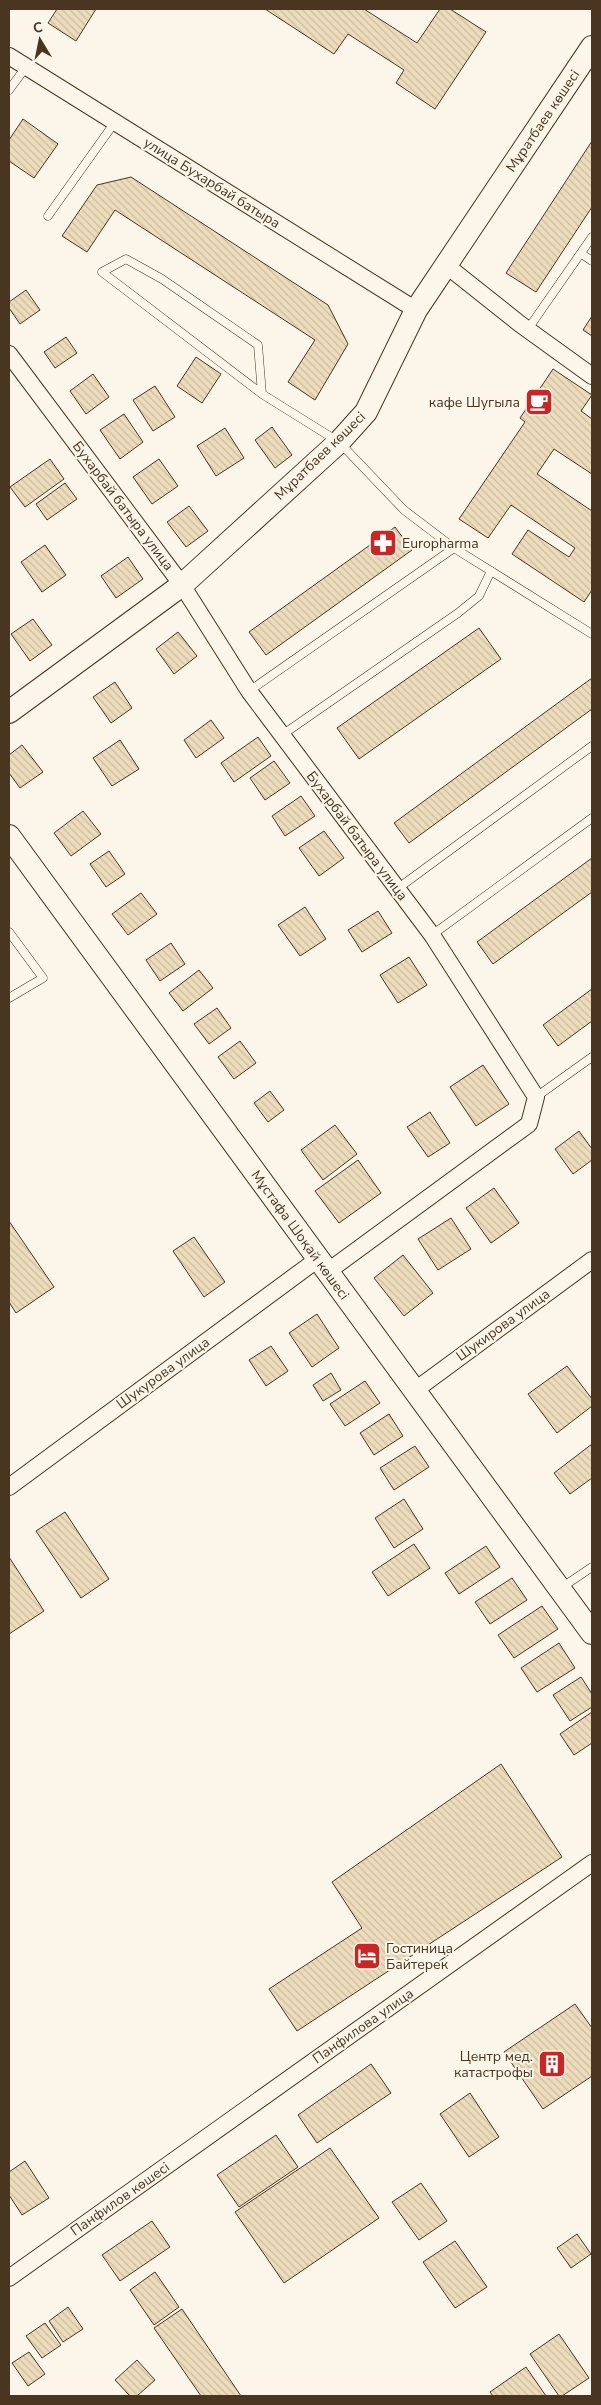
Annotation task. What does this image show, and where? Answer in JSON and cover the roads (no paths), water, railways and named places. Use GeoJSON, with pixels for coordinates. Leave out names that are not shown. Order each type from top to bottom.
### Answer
{"type":"FeatureCollection","features":[{"type":"Feature","properties":{"kind":"street","name":"Мұратбаев көшесі"},"geometry":{"type":"LineString","coordinates":[[9,712],[182,585],[339,442],[366,412],[416,310],[592,47]]}},
{"type":"Feature","properties":{"kind":"street","name":"улица Бухарбай батыра"},"geometry":{"type":"LineString","coordinates":[[9,56],[416,310]]}},
{"type":"Feature","properties":{"kind":"street"},"geometry":{"type":"LineString","coordinates":[[447,266],[528,330],[592,376]]}},
{"type":"Feature","properties":{"kind":"street","name":"Бухарбай батыра улица"},"geometry":{"type":"LineString","coordinates":[[9,354],[182,585],[249,692],[432,935],[536,1097]]}},
{"type":"Feature","properties":{"kind":"street","name":"Мұстафа Шоқай көшесі"},"geometry":{"type":"LineString","coordinates":[[9,836],[592,1633]]}},
{"type":"Feature","properties":{"kind":"street"},"geometry":{"type":"LineString","coordinates":[[323,1265],[529,1124],[536,1097]]}},
{"type":"Feature","properties":{"kind":"street","name":"Шукирова улица"},"geometry":{"type":"LineString","coordinates":[[414,1391],[592,1260]]}},
{"type":"Feature","properties":{"kind":"street","name":"Шукурова улица"},"geometry":{"type":"LineString","coordinates":[[9,1487],[323,1265]]}},
{"type":"Feature","properties":{"kind":"street","name":"Панфилова улица"},"geometry":{"type":"LineString","coordinates":[[231,2120],[592,1863]]}},
{"type":"Feature","properties":{"kind":"street","name":"Панфилов көшесі"},"geometry":{"type":"LineString","coordinates":[[9,2278],[231,2120]]}},
{"type":"Feature","properties":{"kind":"lane"},"geometry":{"type":"LineString","coordinates":[[9,90],[26,67]]}},
{"type":"Feature","properties":{"kind":"lane"},"geometry":{"type":"LineString","coordinates":[[48,216],[115,122]]}},
{"type":"Feature","properties":{"kind":"lane"},"geometry":{"type":"LineString","coordinates":[[528,330],[592,237]]}},
{"type":"Feature","properties":{"kind":"lane"},"geometry":{"type":"LineString","coordinates":[[582,254],[592,261]]}},
{"type":"Feature","properties":{"kind":"lane"},"geometry":{"type":"LineString","coordinates":[[262,394],[258,345],[162,279],[126,259],[102,272],[262,394],[339,442],[404,510],[454,548],[592,634]]}},
{"type":"Feature","properties":{"kind":"lane"},"geometry":{"type":"LineString","coordinates":[[249,692],[454,548]]}},
{"type":"Feature","properties":{"kind":"lane"},"geometry":{"type":"LineString","coordinates":[[282,735],[458,613],[479,596],[491,571]]}},
{"type":"Feature","properties":{"kind":"lane"},"geometry":{"type":"LineString","coordinates":[[397,889],[592,746]]}},
{"type":"Feature","properties":{"kind":"lane"},"geometry":{"type":"LineString","coordinates":[[432,935],[592,818]]}},
{"type":"Feature","properties":{"kind":"lane"},"geometry":{"type":"LineString","coordinates":[[9,932],[43,978],[9,998]]}},
{"type":"Feature","properties":{"kind":"lane"},"geometry":{"type":"LineString","coordinates":[[536,1097],[592,1057]]}},
{"type":"Feature","properties":{"kind":"lane"},"geometry":{"type":"LineString","coordinates":[[560,1589],[592,1567]]}},
{"type":"Feature","properties":{"kind":"place","name":"кафе Шугыла"},"geometry":{"type":"Point","coordinates":[539,402]}},
{"type":"Feature","properties":{"kind":"place","name":"Europharma"},"geometry":{"type":"Point","coordinates":[383,543]}},
{"type":"Feature","properties":{"kind":"place","name":"Гостиница Байтерек"},"geometry":{"type":"Point","coordinates":[367,1956]}},
{"type":"Feature","properties":{"kind":"place","name":"Центр мед. катастрофы"},"geometry":{"type":"Point","coordinates":[552,2064]}}]}
